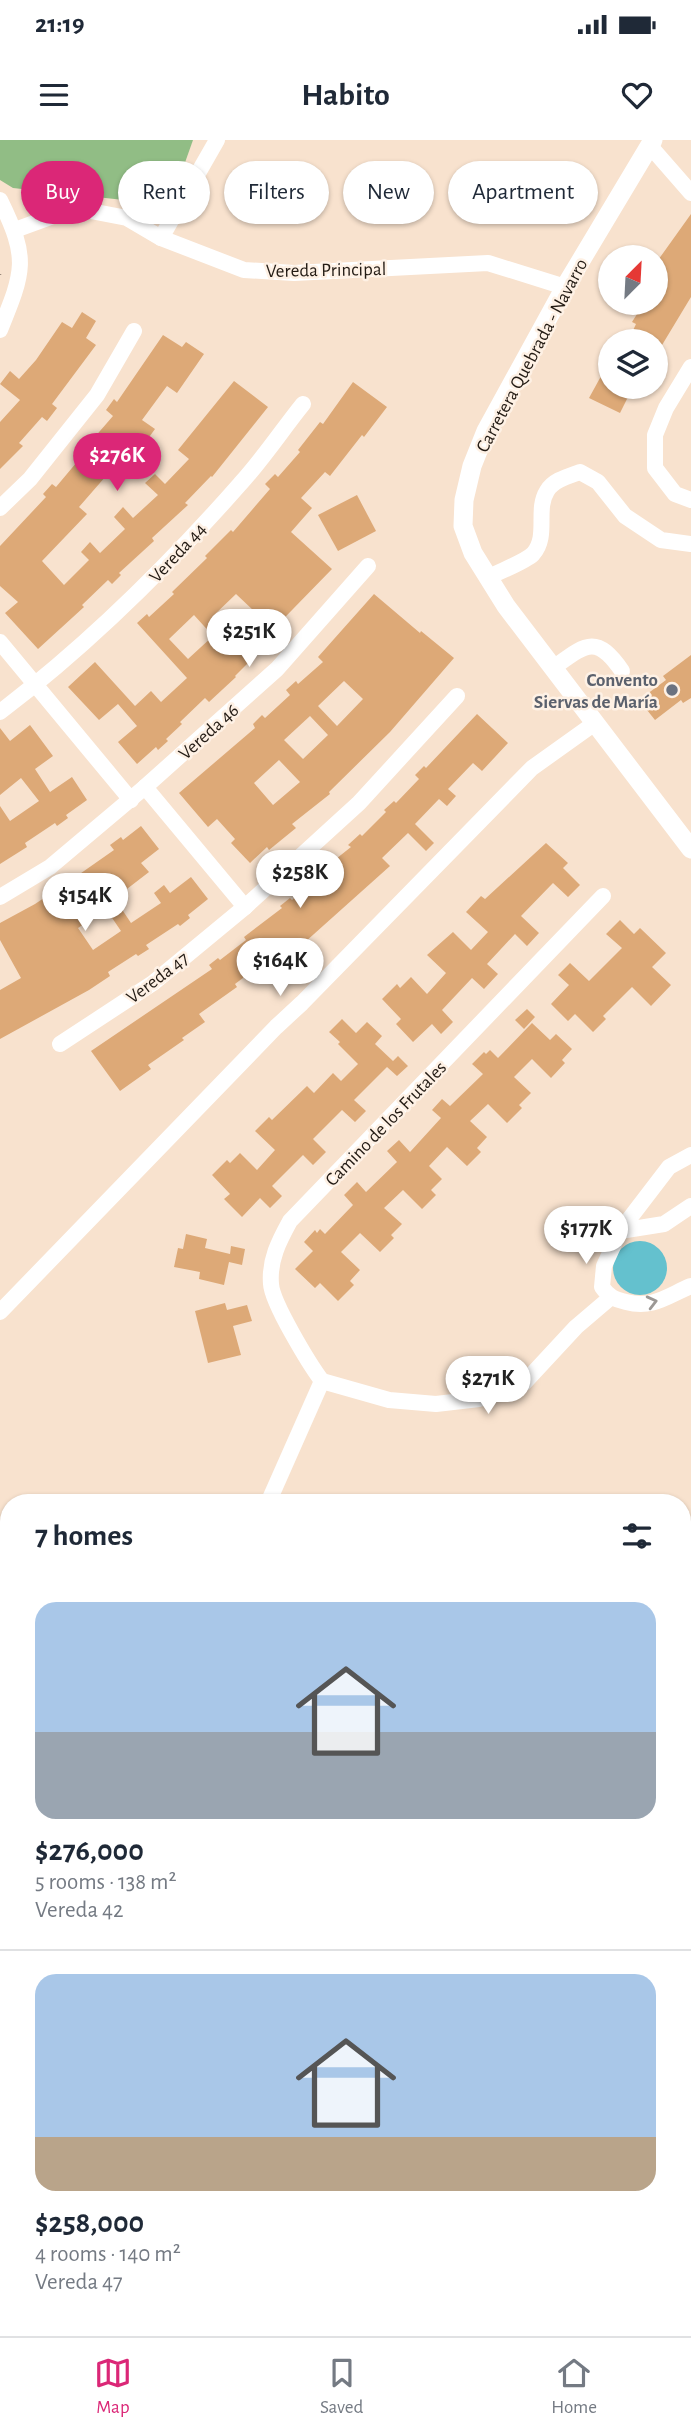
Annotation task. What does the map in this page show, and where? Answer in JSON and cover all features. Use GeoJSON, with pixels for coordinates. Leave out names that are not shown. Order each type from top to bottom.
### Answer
{"type":"FeatureCollection","features":[{"type":"Feature","properties":{"kind":"street"},"geometry":{"type":"LineString","coordinates":[[161,237],[217,140]]}},
{"type":"Feature","properties":{"kind":"street"},"geometry":{"type":"LineString","coordinates":[[652,143],[691,193]]}},
{"type":"Feature","properties":{"kind":"street","name":"Carretera Quebrada - Navarro"},"geometry":{"type":"LineString","coordinates":[[652,143],[565,287],[486,431],[472,466],[464,500],[463,526],[473,553],[506,606],[691,849]]}},
{"type":"Feature","properties":{"kind":"street"},"geometry":{"type":"LineString","coordinates":[[0,200],[15,230],[21,253],[17,287],[0,331]]}},
{"type":"Feature","properties":{"kind":"street","name":"Vereda Principal"},"geometry":{"type":"LineString","coordinates":[[15,230],[75,208],[127,218],[161,237],[244,270],[294,273],[488,263],[565,287]]}},
{"type":"Feature","properties":{"kind":"street"},"geometry":{"type":"LineString","coordinates":[[0,508],[30,480],[97,394],[134,331]]}},
{"type":"Feature","properties":{"kind":"street"},"geometry":{"type":"LineString","coordinates":[[691,367],[666,408],[655,435],[655,468],[675,494],[691,500]]}},
{"type":"Feature","properties":{"kind":"street","name":"Vereda 44"},"geometry":{"type":"LineString","coordinates":[[0,712],[35,685],[143,589],[242,482],[303,404]]}},
{"type":"Feature","properties":{"kind":"street"},"geometry":{"type":"LineString","coordinates":[[489,577],[532,555],[542,538],[542,508],[547,490],[561,479],[580,472],[598,482],[625,516],[661,540],[691,544]]}},
{"type":"Feature","properties":{"kind":"street","name":"Vereda 46"},"geometry":{"type":"LineString","coordinates":[[0,897],[50,867],[131,800],[277,669],[368,566]]}},
{"type":"Feature","properties":{"kind":"street"},"geometry":{"type":"LineString","coordinates":[[0,642],[131,800]]}},
{"type":"Feature","properties":{"kind":"street"},"geometry":{"type":"LineString","coordinates":[[554,668],[579,650],[600,646],[622,671]]}},
{"type":"Feature","properties":{"kind":"street","name":"Vereda 47"},"geometry":{"type":"LineString","coordinates":[[60,1044],[153,984],[245,907],[359,803],[457,696]]}},
{"type":"Feature","properties":{"kind":"street"},"geometry":{"type":"LineString","coordinates":[[0,1312],[532,768],[595,723]]}},
{"type":"Feature","properties":{"kind":"street"},"geometry":{"type":"LineString","coordinates":[[145,787],[245,907]]}},
{"type":"Feature","properties":{"kind":"street","name":"Camino de los Frutales"},"geometry":{"type":"LineString","coordinates":[[322,1381],[278,1305],[270,1285],[274,1251],[290,1221],[603,896]]}},
{"type":"Feature","properties":{"kind":"street"},"geometry":{"type":"LineString","coordinates":[[690,1282],[656,1303],[640,1306],[610,1298],[602,1287],[604,1266],[620,1231],[669,1167],[691,1154]]}},
{"type":"Feature","properties":{"kind":"street"},"geometry":{"type":"LineString","coordinates":[[620,1231],[664,1224],[691,1206]]}},
{"type":"Feature","properties":{"kind":"street"},"geometry":{"type":"LineString","coordinates":[[272,1494],[322,1381],[389,1400],[436,1404],[479,1399],[524,1383],[576,1327],[610,1298]]}},
{"type":"Feature","properties":{"kind":"green space"},"geometry":{"type":"Polygon","coordinates":[[[0,140],[193,140],[186,161],[118,161],[118,199],[104,198],[104,161],[21,161],[21,189],[13,188],[0,180],[0,140]]]}},
{"type":"Feature","properties":{"kind":"water"},"geometry":{"type":"Polygon","coordinates":[[[640,1241],[659,1249],[667,1268],[659,1287],[640,1295],[621,1287],[613,1268],[621,1249],[640,1241]]]}},
{"type":"Feature","properties":{"kind":"building"},"geometry":{"type":"Polygon","coordinates":[[[691,214],[691,297],[668,335],[668,329],[634,329],[636,324],[632,322],[636,315],[668,315],[668,246],[691,214]]]}},
{"type":"Feature","properties":{"kind":"building"},"geometry":{"type":"Polygon","coordinates":[[[82,312],[96,321],[86,338],[96,345],[52,404],[57,408],[47,421],[42,417],[19,443],[23,446],[0,469],[0,422],[20,400],[0,384],[10,371],[19,379],[36,360],[62,322],[72,328],[82,312]]]}},
{"type":"Feature","properties":{"kind":"building"},"geometry":{"type":"Polygon","coordinates":[[[163,335],[182,347],[186,342],[204,354],[177,393],[167,386],[142,420],[155,429],[137,456],[114,483],[106,476],[79,507],[87,514],[42,561],[64,585],[89,560],[81,552],[90,542],[100,553],[125,529],[114,517],[123,507],[133,518],[158,495],[145,483],[155,474],[165,484],[189,459],[178,450],[234,381],[268,407],[212,477],[185,503],[188,505],[152,538],[154,541],[119,573],[121,575],[112,584],[108,580],[82,605],[84,607],[38,649],[5,613],[18,602],[0,586],[0,546],[46,497],[43,494],[52,484],[56,487],[113,416],[106,410],[114,399],[117,402],[163,335]]]}},
{"type":"Feature","properties":{"kind":"building"},"geometry":{"type":"Polygon","coordinates":[[[353,382],[387,407],[330,476],[325,472],[301,498],[312,508],[291,532],[332,569],[249,654],[253,658],[236,677],[209,702],[205,698],[180,722],[182,724],[166,739],[168,741],[158,750],[156,747],[137,764],[118,742],[137,726],[118,704],[99,720],[68,687],[95,662],[135,706],[151,691],[161,702],[187,678],[137,623],[147,614],[149,617],[174,594],[172,592],[207,558],[205,556],[231,530],[233,532],[270,489],[265,484],[275,474],[278,477],[300,452],[298,450],[320,422],[323,424],[353,382]],[[236,594],[212,617],[229,635],[254,611],[236,594]],[[194,615],[169,639],[188,659],[213,636],[194,615]]]}},
{"type":"Feature","properties":{"kind":"building"},"geometry":{"type":"Polygon","coordinates":[[[598,382],[598,399],[627,399],[620,413],[589,398],[598,382]]]}},
{"type":"Feature","properties":{"kind":"building"},"geometry":{"type":"Polygon","coordinates":[[[357,495],[376,531],[338,551],[318,515],[357,495]]]}},
{"type":"Feature","properties":{"kind":"building"},"geometry":{"type":"Polygon","coordinates":[[[374,594],[454,658],[390,732],[329,792],[330,794],[292,824],[296,828],[269,850],[267,847],[250,863],[231,843],[235,839],[217,819],[208,827],[179,793],[255,728],[253,724],[262,715],[265,718],[290,695],[286,690],[296,681],[298,684],[323,662],[318,657],[374,594]],[[344,681],[318,706],[337,726],[363,699],[344,681]],[[310,716],[284,740],[303,759],[328,735],[310,716]],[[279,760],[254,783],[273,805],[300,782],[279,760]]]}},
{"type":"Feature","properties":{"kind":"building","name":"Convento Siervas de María"},"geometry":{"type":"Polygon","coordinates":[[[691,655],[691,698],[683,703],[681,700],[655,720],[639,700],[666,680],[663,676],[691,655]]]}},
{"type":"Feature","properties":{"kind":"building"},"geometry":{"type":"Polygon","coordinates":[[[477,714],[508,743],[482,771],[473,763],[448,789],[456,796],[447,806],[439,799],[415,824],[434,843],[426,851],[408,833],[382,858],[390,866],[296,952],[271,972],[264,962],[235,984],[237,987],[199,1014],[205,1022],[148,1065],[151,1069],[120,1091],[91,1051],[212,969],[209,965],[246,940],[244,937],[319,877],[317,874],[351,847],[348,845],[360,834],[362,836],[394,801],[396,803],[419,779],[415,775],[424,766],[426,768],[477,714]]]}},
{"type":"Feature","properties":{"kind":"building"},"geometry":{"type":"Polygon","coordinates":[[[30,725],[53,756],[35,769],[50,792],[72,777],[87,800],[66,815],[68,818],[57,826],[55,823],[25,843],[27,847],[0,864],[0,806],[10,821],[39,801],[21,778],[0,795],[0,728],[10,741],[30,725]]]}},
{"type":"Feature","properties":{"kind":"building"},"geometry":{"type":"Polygon","coordinates":[[[141,826],[159,849],[141,863],[149,872],[123,892],[126,896],[117,902],[131,923],[161,903],[154,893],[164,885],[170,893],[191,877],[208,899],[188,915],[190,918],[180,926],[178,924],[146,945],[149,949],[108,972],[110,976],[0,1039],[0,990],[21,978],[0,940],[0,923],[74,878],[114,850],[110,845],[121,837],[123,840],[141,826]],[[106,909],[78,928],[93,950],[121,931],[106,909]]]}},
{"type":"Feature","properties":{"kind":"building"},"geometry":{"type":"Polygon","coordinates":[[[546,843],[568,863],[563,868],[580,885],[568,897],[553,883],[521,916],[539,933],[527,946],[515,934],[487,964],[498,974],[484,989],[472,978],[442,1010],[453,1022],[441,1034],[432,1024],[413,1042],[396,1024],[401,1019],[382,999],[397,984],[400,988],[411,977],[427,994],[446,973],[427,955],[453,932],[471,950],[488,932],[466,912],[481,896],[485,899],[546,843]]]}},
{"type":"Feature","properties":{"kind":"building"},"geometry":{"type":"Polygon","coordinates":[[[620,920],[634,934],[640,928],[666,953],[652,967],[671,985],[651,1006],[632,987],[603,1016],[606,1019],[593,1032],[575,1014],[568,1021],[551,1004],[569,985],[558,975],[570,963],[589,981],[622,948],[606,934],[620,920]]]}},
{"type":"Feature","properties":{"kind":"building"},"geometry":{"type":"Polygon","coordinates":[[[527,1009],[535,1017],[524,1029],[515,1020],[527,1009]]]}},
{"type":"Feature","properties":{"kind":"building"},"geometry":{"type":"Polygon","coordinates":[[[342,1019],[356,1033],[367,1022],[382,1036],[375,1044],[393,1061],[398,1056],[408,1066],[397,1076],[387,1067],[354,1100],[366,1111],[355,1122],[342,1110],[313,1139],[326,1152],[313,1165],[303,1155],[272,1186],[282,1196],[270,1208],[260,1198],[242,1217],[224,1199],[230,1194],[212,1175],[227,1160],[230,1163],[240,1153],[257,1170],[275,1150],[255,1131],[269,1117],[272,1120],[307,1086],[314,1093],[333,1073],[341,1081],[358,1064],[329,1032],[342,1019]]]}},
{"type":"Feature","properties":{"kind":"building"},"geometry":{"type":"Polygon","coordinates":[[[532,1023],[550,1040],[556,1034],[572,1049],[562,1060],[565,1063],[551,1078],[532,1059],[514,1077],[531,1093],[519,1105],[522,1108],[507,1123],[488,1104],[470,1121],[487,1137],[477,1148],[481,1152],[467,1166],[447,1147],[429,1166],[442,1179],[431,1190],[436,1195],[422,1209],[403,1190],[384,1208],[402,1224],[391,1235],[394,1238],[380,1252],[360,1233],[341,1252],[360,1270],[350,1281],[354,1285],[338,1301],[320,1283],[315,1288],[295,1269],[313,1251],[304,1242],[315,1230],[317,1233],[320,1229],[325,1234],[353,1205],[344,1195],[357,1182],[366,1192],[397,1162],[387,1151],[399,1140],[410,1152],[441,1118],[432,1110],[442,1099],[450,1106],[483,1074],[472,1064],[484,1052],[486,1054],[490,1050],[498,1058],[532,1023]]]}},
{"type":"Feature","properties":{"kind":"building"},"geometry":{"type":"Polygon","coordinates":[[[186,1234],[207,1239],[205,1248],[230,1254],[231,1246],[245,1249],[242,1265],[229,1262],[224,1285],[199,1279],[200,1272],[174,1267],[178,1248],[183,1249],[186,1234]]]}},
{"type":"Feature","properties":{"kind":"building"},"geometry":{"type":"Polygon","coordinates":[[[225,1303],[227,1310],[247,1305],[252,1321],[233,1326],[241,1355],[208,1363],[195,1311],[225,1303]]]}},
{"type":"Feature","properties":{"kind":"place","name":"Convento Siervas de María"},"geometry":{"type":"Point","coordinates":[672,690]}}]}
